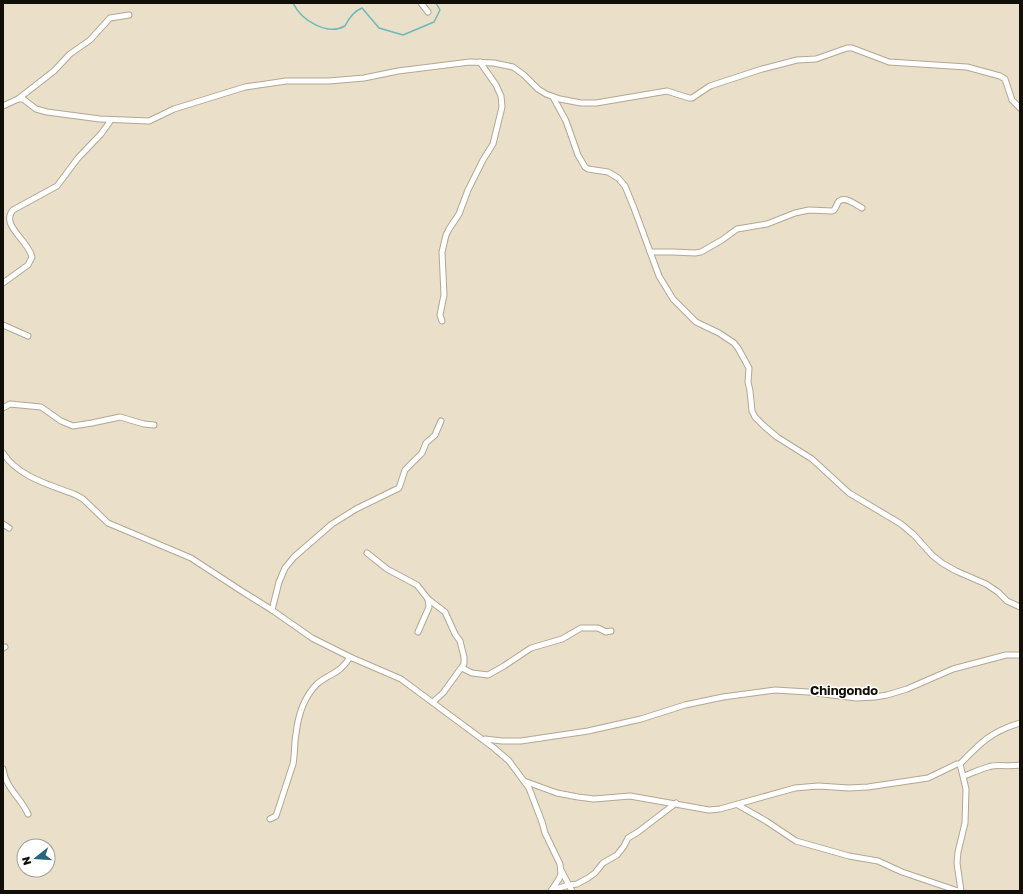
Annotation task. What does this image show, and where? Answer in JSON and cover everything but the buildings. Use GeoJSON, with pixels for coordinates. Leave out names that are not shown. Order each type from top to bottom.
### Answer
{"type":"FeatureCollection","features":[{"type":"Feature","properties":{"kind":"street"},"geometry":{"type":"LineString","coordinates":[[421,3],[428,12]]}},
{"type":"Feature","properties":{"kind":"street"},"geometry":{"type":"LineString","coordinates":[[3,106],[18,99],[54,71],[70,54],[90,40],[110,18],[130,15]]}},
{"type":"Feature","properties":{"kind":"street"},"geometry":{"type":"LineString","coordinates":[[18,99],[26,101],[41,111],[111,120],[149,121],[174,109],[228,91],[259,84],[286,81],[329,81],[364,78],[440,65],[480,62],[494,62],[512,67],[524,75],[538,89],[553,97],[588,104],[667,91],[692,98],[710,86],[762,69],[797,60],[816,59],[847,48],[852,48],[890,62],[967,67],[1000,76],[1005,79],[1012,100],[1020,108]]}},
{"type":"Feature","properties":{"kind":"street"},"geometry":{"type":"LineString","coordinates":[[442,322],[440,315],[444,295],[442,252],[446,234],[460,214],[468,190],[493,144],[502,108],[501,96],[496,85],[480,62]]}},
{"type":"Feature","properties":{"kind":"street"},"geometry":{"type":"LineString","coordinates":[[553,97],[566,121],[578,155],[585,167],[588,169],[608,172],[618,178],[625,186],[659,276],[665,288],[680,307],[696,322],[719,333],[734,343],[738,348],[749,368],[748,382],[752,411],[755,417],[777,437],[812,459],[849,492],[901,524],[942,563],[986,584],[998,592],[1007,601],[1020,607]]}},
{"type":"Feature","properties":{"kind":"street"},"geometry":{"type":"LineString","coordinates":[[3,283],[28,265],[32,257],[28,248],[9,224],[8,218],[10,213],[56,186],[75,162],[101,134],[111,120]]}},
{"type":"Feature","properties":{"kind":"street"},"geometry":{"type":"LineString","coordinates":[[650,252],[701,252],[738,229],[767,224],[795,213],[809,210],[832,211],[842,200],[850,201],[862,208]]}},
{"type":"Feature","properties":{"kind":"street"},"geometry":{"type":"LineString","coordinates":[[3,325],[28,336]]}},
{"type":"Feature","properties":{"kind":"street"},"geometry":{"type":"LineString","coordinates":[[4,406],[10,404],[41,407],[66,424],[73,426],[120,417],[144,424],[154,425]]}},
{"type":"Feature","properties":{"kind":"street"},"geometry":{"type":"LineString","coordinates":[[272,610],[279,582],[285,568],[294,557],[332,524],[356,509],[399,488],[406,470],[422,453],[426,443],[435,435],[440,421]]}},
{"type":"Feature","properties":{"kind":"street"},"geometry":{"type":"LineString","coordinates":[[3,453],[12,464],[30,476],[76,495],[108,523],[191,558],[272,610],[312,638],[350,657],[401,679],[434,702],[509,761],[524,781],[532,795],[545,833],[572,891]]}},
{"type":"Feature","properties":{"kind":"street"},"geometry":{"type":"LineString","coordinates":[[3,524],[9,528]]}},
{"type":"Feature","properties":{"kind":"street"},"geometry":{"type":"LineString","coordinates":[[368,553],[386,569],[417,585],[428,599],[445,612],[455,634],[460,641],[464,664],[434,702]]}},
{"type":"Feature","properties":{"kind":"street"},"geometry":{"type":"LineString","coordinates":[[418,632],[429,607],[428,599]]}},
{"type":"Feature","properties":{"kind":"street"},"geometry":{"type":"LineString","coordinates":[[462,668],[472,673],[488,674],[504,666],[531,648],[562,639],[581,628],[598,628],[606,632],[611,631]]}},
{"type":"Feature","properties":{"kind":"street"},"geometry":{"type":"LineString","coordinates":[[482,739],[521,741],[588,731],[636,720],[685,705],[723,697],[775,690],[808,692],[856,698],[875,697],[907,689],[953,668],[1006,655],[1020,655]]}},
{"type":"Feature","properties":{"kind":"street"},"geometry":{"type":"LineString","coordinates":[[270,819],[276,816],[293,764],[296,734],[300,712],[304,701],[317,684],[345,666],[350,657]]}},
{"type":"Feature","properties":{"kind":"street"},"geometry":{"type":"LineString","coordinates":[[524,781],[557,793],[578,797],[594,799],[630,796],[667,803],[676,803],[708,810],[720,809],[795,788],[818,786],[849,788],[868,787],[928,778],[957,764],[960,764],[990,736],[1003,728],[1020,723]]}},
{"type":"Feature","properties":{"kind":"street"},"geometry":{"type":"LineString","coordinates":[[960,764],[966,789],[966,823],[958,852],[957,863],[961,891]]}},
{"type":"Feature","properties":{"kind":"street"},"geometry":{"type":"LineString","coordinates":[[964,776],[988,767],[1020,765]]}},
{"type":"Feature","properties":{"kind":"street"},"geometry":{"type":"LineString","coordinates":[[3,769],[7,784],[28,814]]}},
{"type":"Feature","properties":{"kind":"street"},"geometry":{"type":"LineString","coordinates":[[550,891],[577,884],[595,873],[603,863],[621,851],[628,838],[676,803]]}},
{"type":"Feature","properties":{"kind":"street"},"geometry":{"type":"LineString","coordinates":[[738,805],[796,841],[849,856],[878,861],[902,872],[958,891]]}},
{"type":"Feature","properties":{"kind":"street"},"geometry":{"type":"LineString","coordinates":[[550,891],[559,879],[561,869]]}},
{"type":"Feature","properties":{"kind":"waterway"},"geometry":{"type":"LineString","coordinates":[[293,3],[302,15],[315,25],[323,28],[338,29],[345,26],[352,15],[362,8],[379,28],[403,35],[434,22],[440,10],[436,3]]}},
{"type":"Feature","properties":{"kind":"district","name":"Chingondo"},"geometry":{"type":"Point","coordinates":[844,690]}}]}
